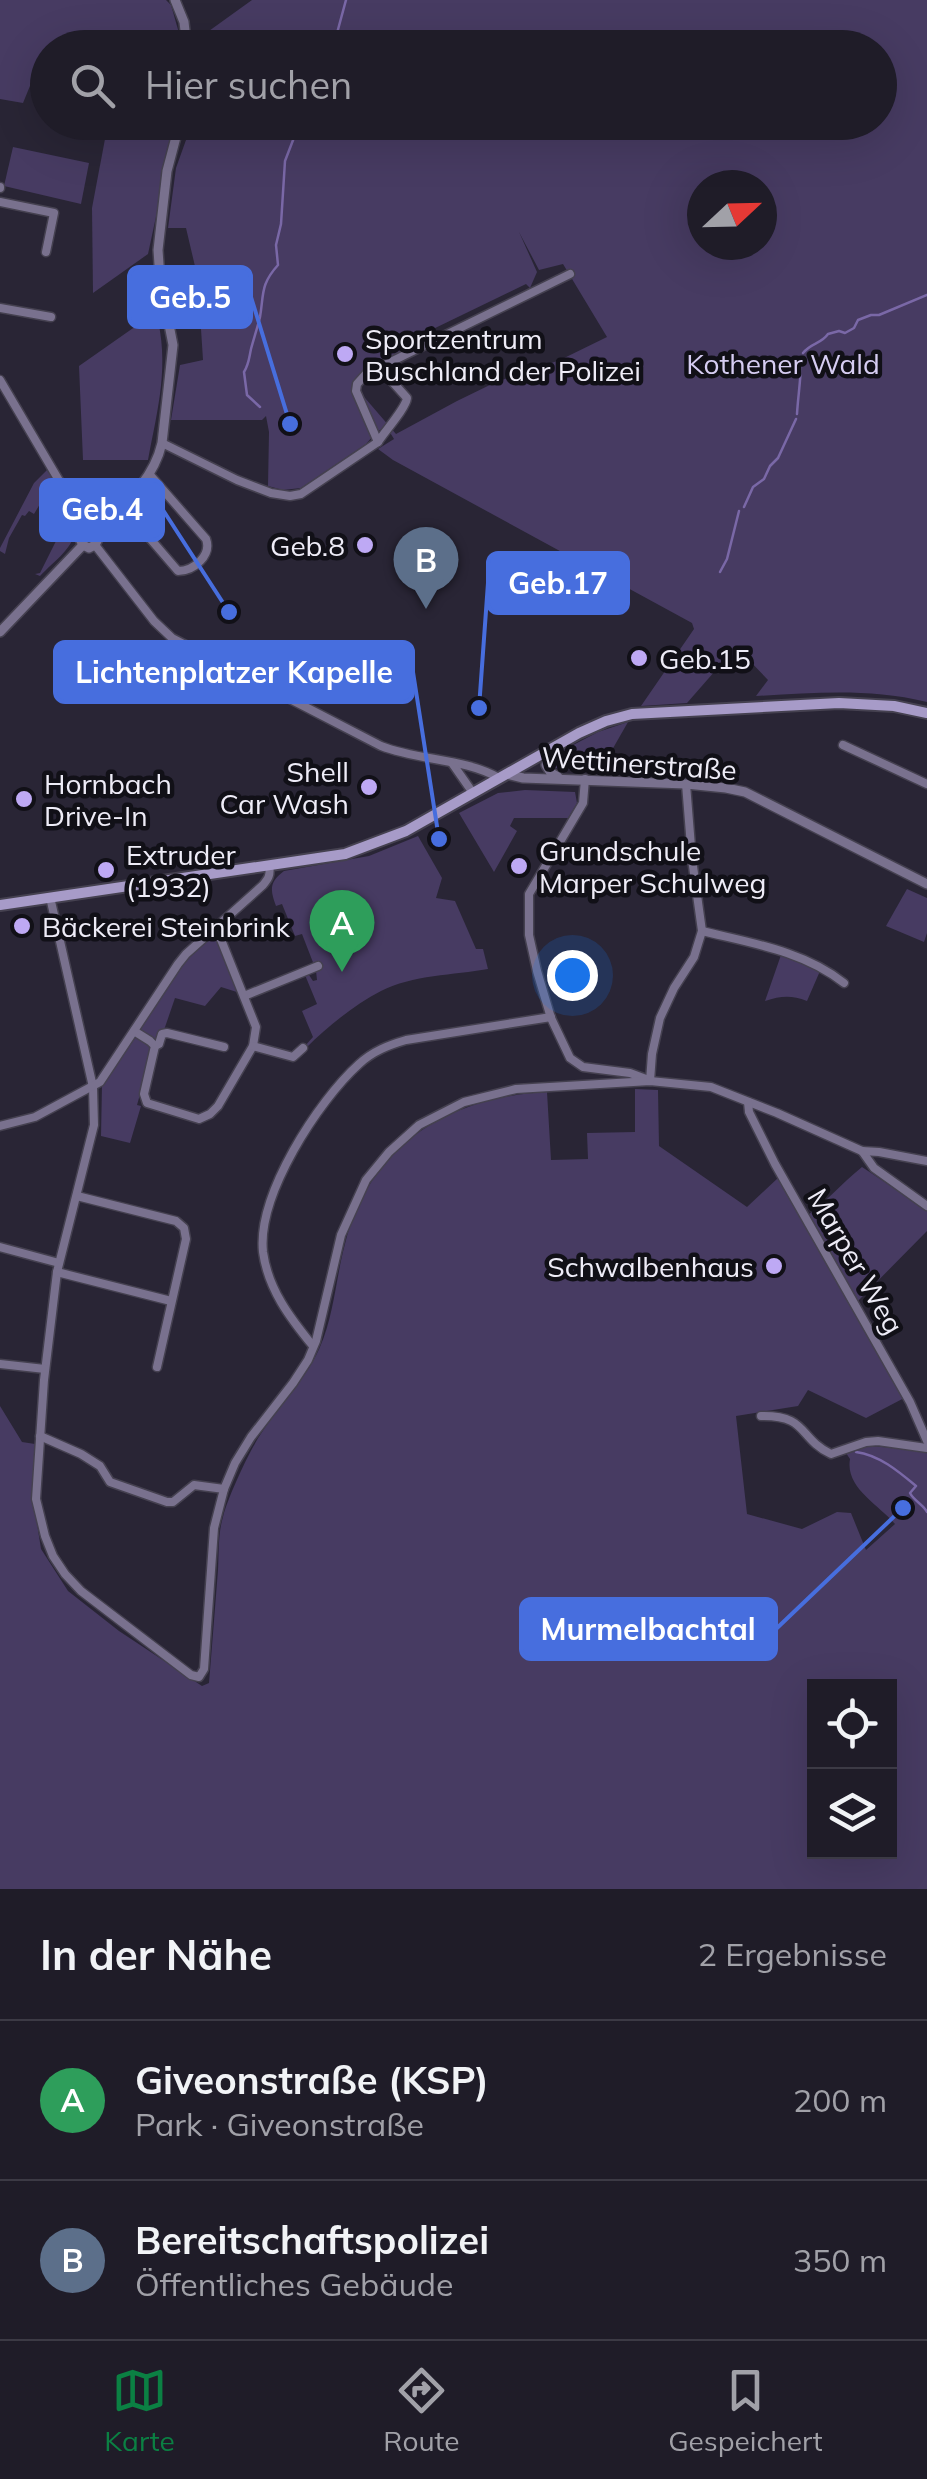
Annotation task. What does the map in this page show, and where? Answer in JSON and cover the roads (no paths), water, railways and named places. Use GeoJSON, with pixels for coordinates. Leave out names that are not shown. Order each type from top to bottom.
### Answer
{"type":"FeatureCollection","features":[{"type":"Feature","properties":{"kind":"main road"},"geometry":{"type":"LineString","coordinates":[[0,905],[345,854],[406,831],[606,720],[634,713],[838,703],[927,712]]}},
{"type":"Feature","properties":{"kind":"street"},"geometry":{"type":"LineString","coordinates":[[175,0],[185,30]]}},
{"type":"Feature","properties":{"kind":"street"},"geometry":{"type":"LineString","coordinates":[[82,545],[80,536],[122,506],[150,475],[162,443],[173,345],[158,250],[167,171],[175,140]]}},
{"type":"Feature","properties":{"kind":"street"},"geometry":{"type":"LineString","coordinates":[[0,202],[54,213],[46,252]]}},
{"type":"Feature","properties":{"kind":"street"},"geometry":{"type":"LineString","coordinates":[[378,442],[356,387],[366,374],[570,274]]}},
{"type":"Feature","properties":{"kind":"street"},"geometry":{"type":"LineString","coordinates":[[0,308],[51,316]]}},
{"type":"Feature","properties":{"kind":"street"},"geometry":{"type":"LineString","coordinates":[[162,443],[271,493],[301,494],[378,442],[406,406],[407,398],[379,367]]}},
{"type":"Feature","properties":{"kind":"street"},"geometry":{"type":"LineString","coordinates":[[0,380],[74,506],[98,539],[88,548],[82,545]]}},
{"type":"Feature","properties":{"kind":"street"},"geometry":{"type":"LineString","coordinates":[[122,506],[178,571],[190,569],[207,553],[206,539],[150,475]]}},
{"type":"Feature","properties":{"kind":"street"},"geometry":{"type":"LineString","coordinates":[[0,632],[82,545]]}},
{"type":"Feature","properties":{"kind":"street"},"geometry":{"type":"LineString","coordinates":[[95,545],[154,621],[172,638],[381,746],[503,776]]}},
{"type":"Feature","properties":{"kind":"street"},"geometry":{"type":"LineString","coordinates":[[843,745],[927,784]]}},
{"type":"Feature","properties":{"kind":"street"},"geometry":{"type":"LineString","coordinates":[[549,750],[546,764],[561,779]]}},
{"type":"Feature","properties":{"kind":"street"},"geometry":{"type":"LineString","coordinates":[[452,764],[472,793]]}},
{"type":"Feature","properties":{"kind":"street","name":"Wettinerstraße"},"geometry":{"type":"LineString","coordinates":[[503,776],[686,784],[745,792],[927,884]]}},
{"type":"Feature","properties":{"kind":"street"},"geometry":{"type":"LineString","coordinates":[[585,780],[583,803],[529,894],[529,934],[537,971],[551,1017],[576,1064],[650,1080]]}},
{"type":"Feature","properties":{"kind":"street"},"geometry":{"type":"LineString","coordinates":[[650,1080],[660,1018],[694,958],[702,931],[686,784]]}},
{"type":"Feature","properties":{"kind":"street"},"geometry":{"type":"LineString","coordinates":[[0,1126],[36,1117],[106,1076],[186,954],[268,880],[269,866]]}},
{"type":"Feature","properties":{"kind":"street"},"geometry":{"type":"LineString","coordinates":[[50,897],[93,1086],[94,1126],[58,1267],[45,1369],[36,1484],[38,1510],[44,1536],[64,1574],[191,1676],[199,1676],[204,1669],[214,1528],[224,1489],[251,1437],[293,1383],[316,1340],[342,1235],[355,1202],[376,1166],[419,1126],[440,1112],[488,1094],[650,1080],[710,1087],[862,1151],[927,1160]]}},
{"type":"Feature","properties":{"kind":"street"},"geometry":{"type":"LineString","coordinates":[[216,927],[256,1026],[253,1046],[210,1114],[199,1118],[144,1099],[155,1046],[162,1034],[224,1047]]}},
{"type":"Feature","properties":{"kind":"street"},"geometry":{"type":"LineString","coordinates":[[702,931],[792,955],[830,972],[844,983]]}},
{"type":"Feature","properties":{"kind":"street"},"geometry":{"type":"LineString","coordinates":[[244,996],[314,972]]}},
{"type":"Feature","properties":{"kind":"street"},"geometry":{"type":"LineString","coordinates":[[313,1346],[290,1317],[272,1283],[263,1251],[263,1230],[280,1179],[316,1114],[360,1063],[390,1044],[551,1017]]}},
{"type":"Feature","properties":{"kind":"street"},"geometry":{"type":"LineString","coordinates":[[134,1031],[155,1046]]}},
{"type":"Feature","properties":{"kind":"street"},"geometry":{"type":"LineString","coordinates":[[253,1046],[292,1057],[302,1048]]}},
{"type":"Feature","properties":{"kind":"street","name":"Marper Weg"},"geometry":{"type":"LineString","coordinates":[[748,1102],[749,1112],[775,1164],[910,1402],[927,1445]]}},
{"type":"Feature","properties":{"kind":"street"},"geometry":{"type":"LineString","coordinates":[[862,1151],[874,1168],[927,1206]]}},
{"type":"Feature","properties":{"kind":"street"},"geometry":{"type":"LineString","coordinates":[[77,1196],[184,1228],[186,1240],[157,1367]]}},
{"type":"Feature","properties":{"kind":"street"},"geometry":{"type":"LineString","coordinates":[[0,1247],[171,1302]]}},
{"type":"Feature","properties":{"kind":"street"},"geometry":{"type":"LineString","coordinates":[[0,1364],[45,1369]]}},
{"type":"Feature","properties":{"kind":"street"},"geometry":{"type":"LineString","coordinates":[[760,1416],[787,1418],[832,1454],[866,1442],[927,1445]]}},
{"type":"Feature","properties":{"kind":"street"},"geometry":{"type":"LineString","coordinates":[[40,1436],[81,1454],[100,1466],[110,1482],[134,1492],[173,1502],[194,1485],[224,1489]]}},
{"type":"Feature","properties":{"kind":"waterway"},"geometry":{"type":"LineString","coordinates":[[338,30],[346,0]]}},
{"type":"Feature","properties":{"kind":"waterway"},"geometry":{"type":"LineString","coordinates":[[260,407],[247,395],[244,372],[265,284],[278,265],[276,245],[285,161],[293,140]]}},
{"type":"Feature","properties":{"kind":"waterway"},"geometry":{"type":"LineString","coordinates":[[803,353],[828,334],[845,333],[858,320],[927,295]]}},
{"type":"Feature","properties":{"kind":"waterway"},"geometry":{"type":"LineString","coordinates":[[797,414],[801,361]]}},
{"type":"Feature","properties":{"kind":"waterway"},"geometry":{"type":"LineString","coordinates":[[744,507],[753,487],[764,479],[778,458],[796,419]]}},
{"type":"Feature","properties":{"kind":"waterway"},"geometry":{"type":"LineString","coordinates":[[720,572],[739,511]]}},
{"type":"Feature","properties":{"kind":"waterway"},"geometry":{"type":"LineString","coordinates":[[856,1452],[880,1460],[916,1486],[910,1493],[927,1512]]}},
{"type":"Feature","properties":{"kind":"place","name":"Sportzentrum Buschland der Polizei"},"geometry":{"type":"Point","coordinates":[345,354]}},
{"type":"Feature","properties":{"kind":"place","name":"Geb.5"},"geometry":{"type":"Point","coordinates":[290,424]}},
{"type":"Feature","properties":{"kind":"place","name":"Geb.8"},"geometry":{"type":"Point","coordinates":[365,545]}},
{"type":"Feature","properties":{"kind":"place","name":"Bereitschaftspolizei"},"geometry":{"type":"Point","coordinates":[426,609]}},
{"type":"Feature","properties":{"kind":"place","name":"Geb.4"},"geometry":{"type":"Point","coordinates":[229,612]}},
{"type":"Feature","properties":{"kind":"place","name":"Geb.15"},"geometry":{"type":"Point","coordinates":[639,658]}},
{"type":"Feature","properties":{"kind":"place","name":"Geb.17"},"geometry":{"type":"Point","coordinates":[479,708]}},
{"type":"Feature","properties":{"kind":"place","name":"Shell Car Wash"},"geometry":{"type":"Point","coordinates":[369,787]}},
{"type":"Feature","properties":{"kind":"place","name":"Hornbach Drive-In"},"geometry":{"type":"Point","coordinates":[24,799]}},
{"type":"Feature","properties":{"kind":"place","name":"Lichtenplatzer Kapelle"},"geometry":{"type":"Point","coordinates":[439,839]}},
{"type":"Feature","properties":{"kind":"place","name":"Grundschule Marper Schulweg"},"geometry":{"type":"Point","coordinates":[519,866]}},
{"type":"Feature","properties":{"kind":"place","name":"Extruder (1932)"},"geometry":{"type":"Point","coordinates":[106,870]}},
{"type":"Feature","properties":{"kind":"place","name":"Bäckerei Steinbrink"},"geometry":{"type":"Point","coordinates":[22,926]}},
{"type":"Feature","properties":{"kind":"place","name":"Giveonstraße (KSP)"},"geometry":{"type":"Point","coordinates":[342,972]}},
{"type":"Feature","properties":{"kind":"place","name":"Schwalbenhaus"},"geometry":{"type":"Point","coordinates":[774,1266]}},
{"type":"Feature","properties":{"kind":"place","name":"Murmelbachtal"},"geometry":{"type":"Point","coordinates":[903,1508]}},
{"type":"Feature","properties":{"kind":"park label","name":"Kothener Wald"},"geometry":{"type":"Point","coordinates":[783,363]}}]}
